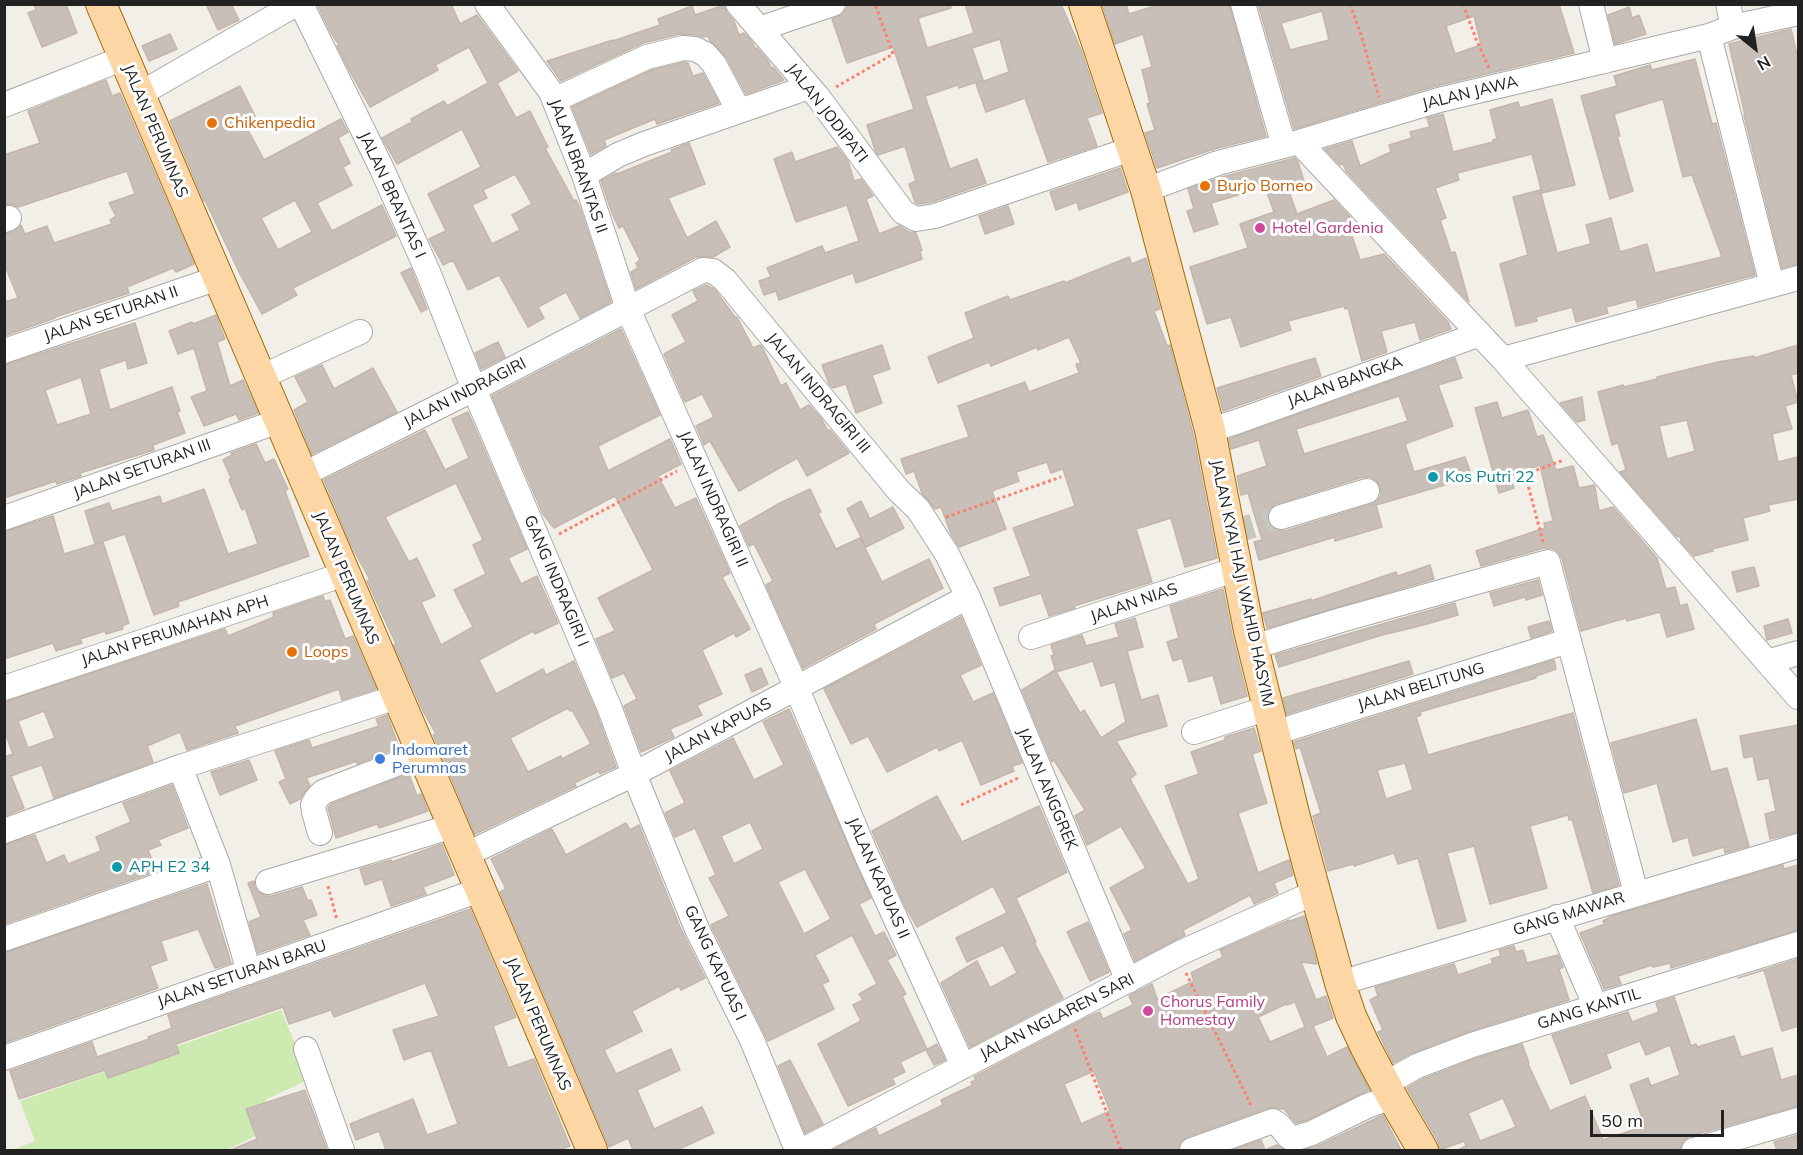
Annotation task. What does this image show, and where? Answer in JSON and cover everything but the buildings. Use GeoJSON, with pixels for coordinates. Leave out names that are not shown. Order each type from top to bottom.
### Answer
{"type":"FeatureCollection","features":[{"type":"Feature","properties":{"kind":"main road","name":"JALAN PERUMNAS"},"geometry":{"type":"LineString","coordinates":[[101,4],[592,1150]]}},
{"type":"Feature","properties":{"kind":"main road","name":"JALAN KYAI HAJI WAHID HASYIM"},"geometry":{"type":"LineString","coordinates":[[1084,4],[1146,190],[1210,430],[1253,647],[1296,821],[1340,983],[1351,1016],[1388,1091],[1423,1150]]}},
{"type":"Feature","properties":{"kind":"street"},"geometry":{"type":"LineString","coordinates":[[140,94],[296,4]]}},
{"type":"Feature","properties":{"kind":"street","name":"JALAN BRANTAS I"},"geometry":{"type":"LineString","coordinates":[[301,4],[381,167],[428,272],[474,389]]}},
{"type":"Feature","properties":{"kind":"street","name":"JALAN BRANTAS II"},"geometry":{"type":"LineString","coordinates":[[487,4],[551,92],[584,175],[628,309]]}},
{"type":"Feature","properties":{"kind":"street","name":"JALAN JODIPATI"},"geometry":{"type":"LineString","coordinates":[[738,4],[814,92],[903,212],[916,219],[935,216],[1131,149]]}},
{"type":"Feature","properties":{"kind":"street"},"geometry":{"type":"LineString","coordinates":[[759,29],[833,4]]}},
{"type":"Feature","properties":{"kind":"street"},"geometry":{"type":"LineString","coordinates":[[1243,4],[1292,144],[1503,359],[1798,697]]}},
{"type":"Feature","properties":{"kind":"street"},"geometry":{"type":"LineString","coordinates":[[1591,4],[1605,61]]}},
{"type":"Feature","properties":{"kind":"street","name":"JALAN JAWA"},"geometry":{"type":"LineString","coordinates":[[1146,190],[1218,163],[1292,144],[1439,100],[1709,36],[1731,16],[1798,13]]}},
{"type":"Feature","properties":{"kind":"street"},"geometry":{"type":"LineString","coordinates":[[1709,36],[1772,285]]}},
{"type":"Feature","properties":{"kind":"street"},"geometry":{"type":"LineString","coordinates":[[554,100],[647,57],[683,48],[695,49],[705,54],[714,64],[739,111]]}},
{"type":"Feature","properties":{"kind":"street"},"geometry":{"type":"LineString","coordinates":[[4,105],[124,58]]}},
{"type":"Feature","properties":{"kind":"street"},"geometry":{"type":"LineString","coordinates":[[584,175],[618,155],[644,144],[739,111],[814,92]]}},
{"type":"Feature","properties":{"kind":"street","name":"JALAN INDRAGIRI III"},"geometry":{"type":"LineString","coordinates":[[628,309],[703,270],[713,271],[725,280],[899,491],[918,509],[947,554],[968,597]]}},
{"type":"Feature","properties":{"kind":"street","name":"JALAN SETURAN II"},"geometry":{"type":"LineString","coordinates":[[4,351],[218,278]]}},
{"type":"Feature","properties":{"kind":"street"},"geometry":{"type":"LineString","coordinates":[[1503,359],[1798,278]]}},
{"type":"Feature","properties":{"kind":"street","name":"JALAN INDRAGIRI"},"geometry":{"type":"LineString","coordinates":[[303,476],[628,309]]}},
{"type":"Feature","properties":{"kind":"street","name":"JALAN INDRAGIRI II"},"geometry":{"type":"LineString","coordinates":[[628,309],[797,689]]}},
{"type":"Feature","properties":{"kind":"street"},"geometry":{"type":"LineString","coordinates":[[261,376],[360,332]]}},
{"type":"Feature","properties":{"kind":"street","name":"JALAN BANGKA"},"geometry":{"type":"LineString","coordinates":[[1210,430],[1480,334]]}},
{"type":"Feature","properties":{"kind":"street","name":"GANG INDRAGIRI I"},"geometry":{"type":"LineString","coordinates":[[474,389],[610,709],[634,774]]}},
{"type":"Feature","properties":{"kind":"street","name":"JALAN SETURAN III"},"geometry":{"type":"LineString","coordinates":[[4,518],[279,421]]}},
{"type":"Feature","properties":{"kind":"street"},"geometry":{"type":"LineString","coordinates":[[1281,517],[1367,491]]}},
{"type":"Feature","properties":{"kind":"street"},"geometry":{"type":"LineString","coordinates":[[1253,647],[1548,562],[1636,893]]}},
{"type":"Feature","properties":{"kind":"street","name":"JALAN NIAS"},"geometry":{"type":"LineString","coordinates":[[1031,637],[1237,569]]}},
{"type":"Feature","properties":{"kind":"street","name":"JALAN PERUMAHAN APH"},"geometry":{"type":"LineString","coordinates":[[4,688],[345,574]]}},
{"type":"Feature","properties":{"kind":"street","name":"JALAN KAPUAS"},"geometry":{"type":"LineString","coordinates":[[465,855],[634,774],[968,597]]}},
{"type":"Feature","properties":{"kind":"street","name":"JALAN ANGGREK"},"geometry":{"type":"LineString","coordinates":[[968,597],[1128,981]]}},
{"type":"Feature","properties":{"kind":"street","name":"JALAN BELITUNG"},"geometry":{"type":"LineString","coordinates":[[1194,732],[1271,720],[1568,641]]}},
{"type":"Feature","properties":{"kind":"street"},"geometry":{"type":"LineString","coordinates":[[1767,662],[1798,652]]}},
{"type":"Feature","properties":{"kind":"street","name":"JALAN KAPUAS II"},"geometry":{"type":"LineString","coordinates":[[797,689],[866,854],[963,1066]]}},
{"type":"Feature","properties":{"kind":"street"},"geometry":{"type":"LineString","coordinates":[[4,831],[180,766],[397,697]]}},
{"type":"Feature","properties":{"kind":"street"},"geometry":{"type":"LineString","coordinates":[[320,833],[313,805],[324,792],[422,754]]}},
{"type":"Feature","properties":{"kind":"street"},"geometry":{"type":"LineString","coordinates":[[180,766],[218,865],[249,972]]}},
{"type":"Feature","properties":{"kind":"street","name":"GANG KAPUAS I"},"geometry":{"type":"LineString","coordinates":[[634,774],[697,929],[752,1040],[797,1150]]}},
{"type":"Feature","properties":{"kind":"street"},"geometry":{"type":"LineString","coordinates":[[268,882],[453,826]]}},
{"type":"Feature","properties":{"kind":"street","name":"GANG MAWAR"},"geometry":{"type":"LineString","coordinates":[[1340,983],[1798,846]]}},
{"type":"Feature","properties":{"kind":"street"},"geometry":{"type":"LineString","coordinates":[[4,939],[218,865]]}},
{"type":"Feature","properties":{"kind":"street","name":"JALAN SETURAN BARU"},"geometry":{"type":"LineString","coordinates":[[4,1058],[480,890]]}},
{"type":"Feature","properties":{"kind":"street","name":"JALAN NGLAREN SARI"},"geometry":{"type":"LineString","coordinates":[[803,1150],[1178,955],[1316,892]]}},
{"type":"Feature","properties":{"kind":"street"},"geometry":{"type":"LineString","coordinates":[[1557,917],[1596,1007]]}},
{"type":"Feature","properties":{"kind":"street","name":"GANG KANTIL"},"geometry":{"type":"LineString","coordinates":[[1260,1126],[1276,1122],[1293,1139],[1312,1133],[1367,1106],[1417,1066],[1472,1045],[1798,944]]}},
{"type":"Feature","properties":{"kind":"street"},"geometry":{"type":"LineString","coordinates":[[306,1049],[342,1150]]}},
{"type":"Feature","properties":{"kind":"street"},"geometry":{"type":"LineString","coordinates":[[1694,1150],[1798,1120]]}},
{"type":"Feature","properties":{"kind":"street"},"geometry":{"type":"LineString","coordinates":[[1192,1150],[1260,1126]]}},
{"type":"Feature","properties":{"kind":"path"},"geometry":{"type":"LineString","coordinates":[[814,92],[893,54],[875,4]]}},
{"type":"Feature","properties":{"kind":"path"},"geometry":{"type":"LineString","coordinates":[[1350,4],[1384,117]]}},
{"type":"Feature","properties":{"kind":"path"},"geometry":{"type":"LineString","coordinates":[[1463,4],[1498,86]]}},
{"type":"Feature","properties":{"kind":"path"},"geometry":{"type":"LineString","coordinates":[[1548,562],[1527,480],[1534,471],[1585,453]]}},
{"type":"Feature","properties":{"kind":"path"},"geometry":{"type":"LineString","coordinates":[[541,544],[696,461]]}},
{"type":"Feature","properties":{"kind":"path"},"geometry":{"type":"LineString","coordinates":[[927,524],[1061,477]]}},
{"type":"Feature","properties":{"kind":"path"},"geometry":{"type":"LineString","coordinates":[[961,805],[1038,768]]}},
{"type":"Feature","properties":{"kind":"path"},"geometry":{"type":"LineString","coordinates":[[323,866],[342,939]]}},
{"type":"Feature","properties":{"kind":"path"},"geometry":{"type":"LineString","coordinates":[[1178,955],[1260,1126]]}},
{"type":"Feature","properties":{"kind":"path"},"geometry":{"type":"LineString","coordinates":[[1068,1012],[1090,1064],[1121,1150]]}},
{"type":"Feature","properties":{"kind":"green space"},"geometry":{"type":"Polygon","coordinates":[[[281,1010],[310,1079],[265,1100],[276,1113],[276,1126],[227,1150],[12,1150],[35,1141],[20,1101],[281,1010]]]}},
{"type":"Feature","properties":{"kind":"tunnel"},"geometry":{"type":"LineString","coordinates":[[1230,533],[1281,517]]}},
{"type":"Feature","properties":{"kind":"place","name":"Chikenpedia"},"geometry":{"type":"Point","coordinates":[212,123]}},
{"type":"Feature","properties":{"kind":"place","name":"Burjo Borneo"},"geometry":{"type":"Point","coordinates":[1205,186]}},
{"type":"Feature","properties":{"kind":"place","name":"Hotel Gardenia"},"geometry":{"type":"Point","coordinates":[1260,228]}},
{"type":"Feature","properties":{"kind":"place","name":"Kos Putri 22"},"geometry":{"type":"Point","coordinates":[1433,477]}},
{"type":"Feature","properties":{"kind":"place","name":"Loops"},"geometry":{"type":"Point","coordinates":[292,652]}},
{"type":"Feature","properties":{"kind":"place","name":"Indomaret Perumnas"},"geometry":{"type":"Point","coordinates":[380,759]}},
{"type":"Feature","properties":{"kind":"place","name":"APH E2 34"},"geometry":{"type":"Point","coordinates":[117,867]}},
{"type":"Feature","properties":{"kind":"place","name":"Chorus Family Homestay"},"geometry":{"type":"Point","coordinates":[1148,1011]}}]}
